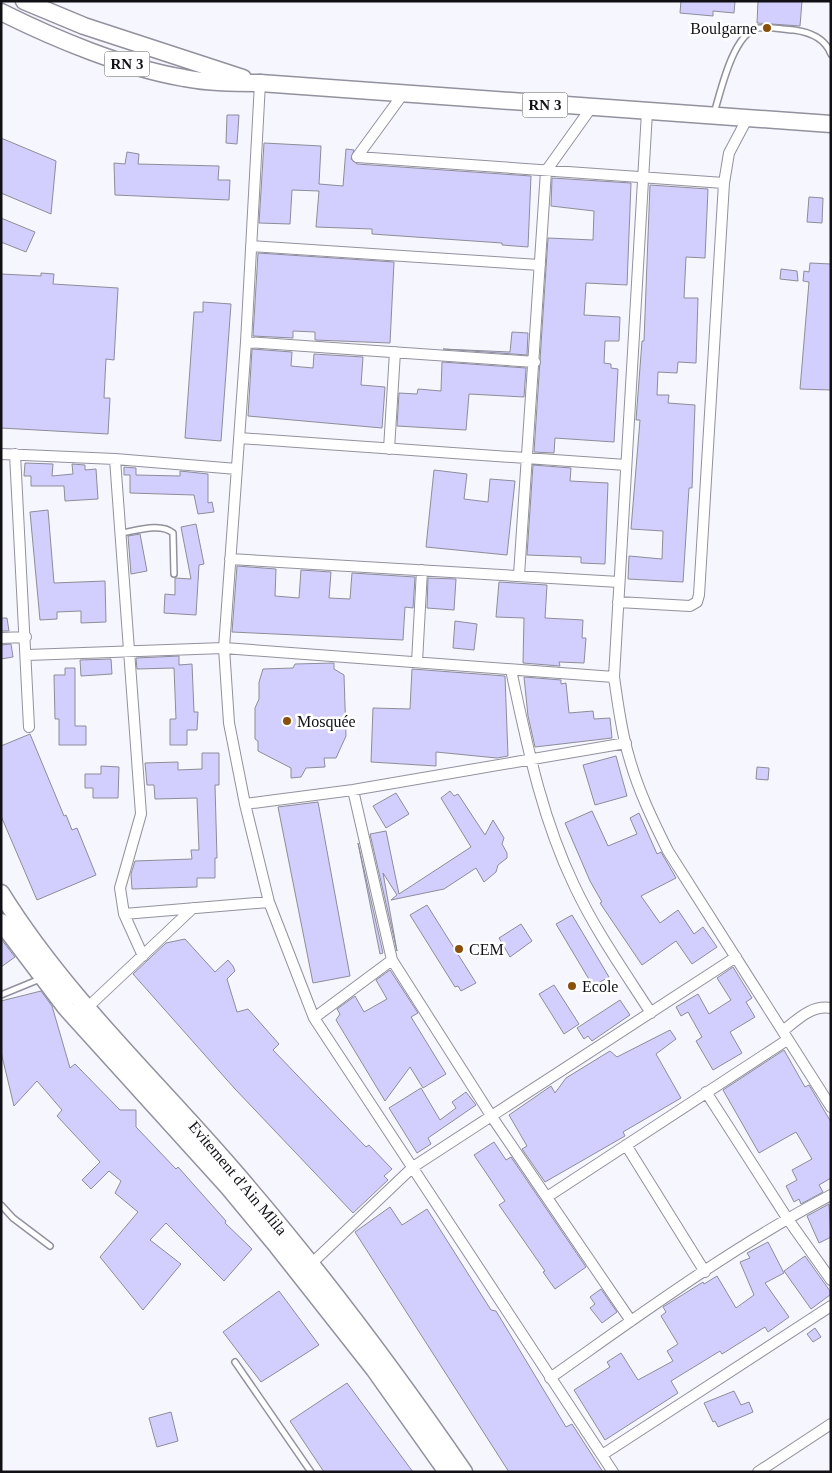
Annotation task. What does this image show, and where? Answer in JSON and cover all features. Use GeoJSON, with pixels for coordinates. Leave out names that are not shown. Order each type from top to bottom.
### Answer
{"type":"FeatureCollection","features":[{"type":"Feature","properties":{"kind":"main road","name":"RN 3"},"geometry":{"type":"LineString","coordinates":[[24,1],[84,26],[260,83]]}},
{"type":"Feature","properties":{"kind":"main road","name":"RN 3"},"geometry":{"type":"LineString","coordinates":[[1,12],[135,67],[184,78],[222,83],[260,83],[831,124]]}},
{"type":"Feature","properties":{"kind":"main road","name":"Evitement d'Ain Mlila"},"geometry":{"type":"LineString","coordinates":[[1,893],[37,946],[88,1007],[240,1177],[311,1264],[464,1472]]}},
{"type":"Feature","properties":{"kind":"main road","name":"Evitement d'Ain Mlila"},"geometry":{"type":"LineString","coordinates":[[1,922],[42,979],[66,1008],[228,1187],[277,1246],[374,1369],[442,1468]]}},
{"type":"Feature","properties":{"kind":"street"},"geometry":{"type":"LineString","coordinates":[[260,83],[240,438],[224,648],[229,724],[244,804],[270,902],[314,1018],[613,1472]]}},
{"type":"Feature","properties":{"kind":"street"},"geometry":{"type":"LineString","coordinates":[[403,94],[357,157],[724,183]]}},
{"type":"Feature","properties":{"kind":"street"},"geometry":{"type":"LineString","coordinates":[[519,575],[535,362],[546,171],[591,108]]}},
{"type":"Feature","properties":{"kind":"street"},"geometry":{"type":"LineString","coordinates":[[647,112],[614,677],[626,743],[646,806],[668,851],[831,1107]]}},
{"type":"Feature","properties":{"kind":"street"},"geometry":{"type":"LineString","coordinates":[[618,602],[690,606],[696,602],[698,595],[724,183],[729,153],[747,119]]}},
{"type":"Feature","properties":{"kind":"street"},"geometry":{"type":"LineString","coordinates":[[251,246],[540,266]]}},
{"type":"Feature","properties":{"kind":"street"},"geometry":{"type":"LineString","coordinates":[[246,342],[535,362]]}},
{"type":"Feature","properties":{"kind":"street"},"geometry":{"type":"LineString","coordinates":[[389,449],[395,352]]}},
{"type":"Feature","properties":{"kind":"street"},"geometry":{"type":"LineString","coordinates":[[240,438],[626,465]]}},
{"type":"Feature","properties":{"kind":"street"},"geometry":{"type":"LineString","coordinates":[[1,454],[115,459],[237,469]]}},
{"type":"Feature","properties":{"kind":"street"},"geometry":{"type":"LineString","coordinates":[[15,454],[27,655],[29,727]]}},
{"type":"Feature","properties":{"kind":"street"},"geometry":{"type":"LineString","coordinates":[[115,459],[141,814],[120,888],[124,914],[143,956]]}},
{"type":"Feature","properties":{"kind":"street"},"geometry":{"type":"LineString","coordinates":[[230,559],[619,582]]}},
{"type":"Feature","properties":{"kind":"street"},"geometry":{"type":"LineString","coordinates":[[417,662],[422,570]]}},
{"type":"Feature","properties":{"kind":"street"},"geometry":{"type":"LineString","coordinates":[[1,638],[26,637]]}},
{"type":"Feature","properties":{"kind":"street"},"geometry":{"type":"LineString","coordinates":[[27,655],[224,648],[614,677]]}},
{"type":"Feature","properties":{"kind":"street"},"geometry":{"type":"LineString","coordinates":[[511,670],[530,761],[558,849],[593,924],[651,1013]]}},
{"type":"Feature","properties":{"kind":"street"},"geometry":{"type":"LineString","coordinates":[[244,804],[353,790],[626,743]]}},
{"type":"Feature","properties":{"kind":"street"},"geometry":{"type":"LineString","coordinates":[[353,790],[392,960],[492,1117],[631,1321]]}},
{"type":"Feature","properties":{"kind":"street"},"geometry":{"type":"LineString","coordinates":[[124,914],[270,902]]}},
{"type":"Feature","properties":{"kind":"street"},"geometry":{"type":"LineString","coordinates":[[88,1007],[193,908]]}},
{"type":"Feature","properties":{"kind":"street"},"geometry":{"type":"LineString","coordinates":[[311,1264],[413,1167],[736,957]]}},
{"type":"Feature","properties":{"kind":"street"},"geometry":{"type":"LineString","coordinates":[[314,1018],[392,960]]}},
{"type":"Feature","properties":{"kind":"street"},"geometry":{"type":"LineString","coordinates":[[547,1197],[706,1092],[785,1035],[810,1011],[821,1006],[831,1008]]}},
{"type":"Feature","properties":{"kind":"street"},"geometry":{"type":"LineString","coordinates":[[706,1092],[831,1280]]}},
{"type":"Feature","properties":{"kind":"street"},"geometry":{"type":"LineString","coordinates":[[626,1145],[705,1272]]}},
{"type":"Feature","properties":{"kind":"street"},"geometry":{"type":"LineString","coordinates":[[550,1378],[705,1272],[788,1218],[831,1195]]}},
{"type":"Feature","properties":{"kind":"street"},"geometry":{"type":"LineString","coordinates":[[602,1455],[831,1306]]}},
{"type":"Feature","properties":{"kind":"street"},"geometry":{"type":"LineString","coordinates":[[758,1472],[831,1424]]}},
{"type":"Feature","properties":{"kind":"lane"},"geometry":{"type":"LineString","coordinates":[[713,116],[737,46],[748,33],[757,28],[804,31],[818,38],[831,54]]}},
{"type":"Feature","properties":{"kind":"lane"},"geometry":{"type":"LineString","coordinates":[[120,533],[160,528],[168,529],[173,533],[174,574]]}},
{"type":"Feature","properties":{"kind":"lane"},"geometry":{"type":"LineString","coordinates":[[1,995],[42,979]]}},
{"type":"Feature","properties":{"kind":"lane"},"geometry":{"type":"LineString","coordinates":[[1,1205],[13,1218],[50,1246]]}},
{"type":"Feature","properties":{"kind":"lane"},"geometry":{"type":"LineString","coordinates":[[235,1362],[311,1472]]}},
{"type":"Feature","properties":{"kind":"building"},"geometry":{"type":"Polygon","coordinates":[[[681,1],[735,1],[734,13],[713,11],[713,16],[680,13],[681,1]]]}},
{"type":"Feature","properties":{"kind":"building"},"geometry":{"type":"Polygon","coordinates":[[[758,1],[802,1],[800,26],[757,23],[758,1]]]}},
{"type":"Feature","properties":{"kind":"building"},"geometry":{"type":"Polygon","coordinates":[[[227,115],[239,115],[237,144],[226,143],[227,115]]]}},
{"type":"Feature","properties":{"kind":"building"},"geometry":{"type":"Polygon","coordinates":[[[1,138],[56,161],[51,214],[1,193],[1,138]]]}},
{"type":"Feature","properties":{"kind":"building"},"geometry":{"type":"Polygon","coordinates":[[[264,143],[321,146],[319,184],[343,186],[346,149],[354,150],[351,159],[357,164],[531,176],[528,247],[502,245],[502,243],[372,234],[372,229],[316,227],[319,191],[292,190],[290,224],[259,223],[264,143]]]}},
{"type":"Feature","properties":{"kind":"building"},"geometry":{"type":"Polygon","coordinates":[[[127,152],[139,154],[138,164],[219,166],[218,180],[230,180],[229,200],[115,195],[114,163],[125,164],[127,152]]]}},
{"type":"Feature","properties":{"kind":"building"},"geometry":{"type":"Polygon","coordinates":[[[552,178],[631,183],[627,285],[586,283],[584,315],[620,317],[619,341],[605,341],[604,363],[611,364],[611,368],[618,369],[614,442],[555,438],[554,453],[534,452],[548,238],[593,240],[594,211],[551,206],[552,178]]]}},
{"type":"Feature","properties":{"kind":"building"},"geometry":{"type":"Polygon","coordinates":[[[650,185],[708,189],[705,258],[686,257],[684,298],[698,298],[696,363],[678,362],[677,373],[658,372],[657,395],[669,395],[668,403],[695,405],[692,488],[689,488],[683,582],[628,579],[629,556],[662,559],[663,531],[631,529],[640,420],[636,420],[642,341],[644,341],[650,185]]]}},
{"type":"Feature","properties":{"kind":"building"},"geometry":{"type":"Polygon","coordinates":[[[809,197],[823,198],[822,223],[807,222],[809,197]]]}},
{"type":"Feature","properties":{"kind":"building"},"geometry":{"type":"Polygon","coordinates":[[[1,218],[35,232],[26,252],[1,242],[1,218]]]}},
{"type":"Feature","properties":{"kind":"building"},"geometry":{"type":"Polygon","coordinates":[[[258,253],[394,262],[390,343],[315,340],[315,332],[293,331],[293,338],[253,336],[258,253]]]}},
{"type":"Feature","properties":{"kind":"building"},"geometry":{"type":"Polygon","coordinates":[[[810,263],[831,264],[831,390],[800,389],[809,282],[803,281],[804,271],[809,272],[810,263]]]}},
{"type":"Feature","properties":{"kind":"building"},"geometry":{"type":"Polygon","coordinates":[[[781,269],[797,271],[798,281],[780,279],[781,269]]]}},
{"type":"Feature","properties":{"kind":"building"},"geometry":{"type":"Polygon","coordinates":[[[41,273],[54,274],[53,284],[118,288],[114,360],[106,359],[104,398],[110,398],[108,434],[1,428],[1,274],[41,276],[41,273]]]}},
{"type":"Feature","properties":{"kind":"building"},"geometry":{"type":"Polygon","coordinates":[[[203,302],[231,304],[221,441],[185,438],[194,312],[203,312],[203,302]]]}},
{"type":"Feature","properties":{"kind":"building"},"geometry":{"type":"Polygon","coordinates":[[[512,332],[528,333],[527,355],[443,349],[510,352],[512,332]]]}},
{"type":"Feature","properties":{"kind":"building"},"geometry":{"type":"Polygon","coordinates":[[[252,349],[292,352],[291,366],[313,368],[314,354],[363,357],[361,385],[385,387],[382,428],[248,416],[252,349]]]}},
{"type":"Feature","properties":{"kind":"building"},"geometry":{"type":"Polygon","coordinates":[[[442,362],[526,368],[524,397],[469,394],[466,430],[397,426],[399,393],[417,394],[418,389],[441,391],[442,362]]]}},
{"type":"Feature","properties":{"kind":"building"},"geometry":{"type":"Polygon","coordinates":[[[25,463],[53,464],[52,476],[73,474],[72,464],[85,465],[85,470],[96,469],[98,499],[65,501],[64,486],[31,486],[31,476],[24,476],[25,463]]]}},
{"type":"Feature","properties":{"kind":"building"},"geometry":{"type":"Polygon","coordinates":[[[533,465],[571,468],[570,481],[608,483],[605,564],[581,563],[581,557],[527,555],[533,465]]]}},
{"type":"Feature","properties":{"kind":"building"},"geometry":{"type":"Polygon","coordinates":[[[124,467],[136,468],[136,475],[180,476],[180,471],[208,474],[208,503],[212,502],[214,512],[198,514],[194,495],[130,493],[130,475],[124,475],[124,467]]]}},
{"type":"Feature","properties":{"kind":"building"},"geometry":{"type":"Polygon","coordinates":[[[434,470],[467,474],[464,499],[488,502],[490,479],[515,481],[507,555],[426,547],[434,470]]]}},
{"type":"Feature","properties":{"kind":"building"},"geometry":{"type":"Polygon","coordinates":[[[48,510],[54,583],[105,581],[106,622],[81,623],[81,611],[57,612],[57,619],[40,620],[30,512],[48,510]]]}},
{"type":"Feature","properties":{"kind":"building"},"geometry":{"type":"Polygon","coordinates":[[[196,524],[204,564],[199,565],[196,615],[164,613],[165,594],[175,595],[175,578],[191,579],[181,527],[196,524]]]}},
{"type":"Feature","properties":{"kind":"building"},"geometry":{"type":"Polygon","coordinates":[[[140,534],[147,571],[131,574],[128,536],[140,534]]]}},
{"type":"Feature","properties":{"kind":"building"},"geometry":{"type":"Polygon","coordinates":[[[237,566],[276,569],[275,596],[299,598],[301,570],[331,572],[329,598],[350,599],[352,573],[415,577],[413,608],[405,607],[403,640],[232,632],[237,566]]]}},
{"type":"Feature","properties":{"kind":"building"},"geometry":{"type":"Polygon","coordinates":[[[428,578],[456,579],[454,610],[427,608],[428,578]]]}},
{"type":"Feature","properties":{"kind":"building"},"geometry":{"type":"Polygon","coordinates":[[[499,582],[547,585],[545,618],[583,620],[582,638],[586,638],[584,663],[559,662],[560,666],[523,663],[524,618],[496,617],[499,582]]]}},
{"type":"Feature","properties":{"kind":"building"},"geometry":{"type":"Polygon","coordinates":[[[1,618],[7,618],[9,631],[1,631],[1,618]]]}},
{"type":"Feature","properties":{"kind":"building"},"geometry":{"type":"Polygon","coordinates":[[[455,621],[477,624],[474,650],[453,648],[455,621]]]}},
{"type":"Feature","properties":{"kind":"building"},"geometry":{"type":"Polygon","coordinates":[[[11,644],[13,657],[1,659],[1,645],[11,644]]]}},
{"type":"Feature","properties":{"kind":"building"},"geometry":{"type":"Polygon","coordinates":[[[179,656],[179,665],[192,664],[194,712],[198,712],[197,730],[187,730],[187,745],[170,745],[170,719],[176,719],[174,668],[137,669],[136,658],[179,656]]]}},
{"type":"Feature","properties":{"kind":"building"},"geometry":{"type":"Polygon","coordinates":[[[111,659],[112,674],[81,676],[80,660],[111,659]]]}},
{"type":"Feature","properties":{"kind":"building","name":"Mosquée"},"geometry":{"type":"Polygon","coordinates":[[[334,663],[334,669],[344,675],[346,736],[336,758],[324,758],[325,767],[306,768],[301,777],[291,778],[291,768],[258,751],[258,741],[255,739],[255,708],[259,699],[259,682],[263,669],[293,668],[295,664],[334,663]]]}},
{"type":"Feature","properties":{"kind":"building"},"geometry":{"type":"Polygon","coordinates":[[[65,668],[75,668],[75,726],[86,726],[86,745],[59,745],[59,719],[55,719],[54,675],[65,675],[65,668]]]}},
{"type":"Feature","properties":{"kind":"building"},"geometry":{"type":"Polygon","coordinates":[[[412,669],[505,676],[508,756],[497,758],[436,752],[436,766],[371,762],[373,708],[410,709],[412,669]]]}},
{"type":"Feature","properties":{"kind":"building"},"geometry":{"type":"Polygon","coordinates":[[[524,677],[561,680],[561,684],[566,683],[569,713],[593,711],[594,719],[610,718],[612,738],[535,747],[528,716],[524,677]]]}},
{"type":"Feature","properties":{"kind":"building"},"geometry":{"type":"Polygon","coordinates":[[[30,734],[64,816],[66,815],[72,830],[77,828],[96,875],[37,900],[1,816],[1,746],[30,734]]]}},
{"type":"Feature","properties":{"kind":"building"},"geometry":{"type":"Polygon","coordinates":[[[202,753],[219,753],[219,785],[215,785],[217,858],[215,858],[215,878],[197,878],[197,887],[132,889],[131,874],[135,861],[192,859],[191,850],[199,850],[197,798],[155,799],[154,785],[147,785],[145,763],[178,762],[178,770],[202,769],[202,753]]]}},
{"type":"Feature","properties":{"kind":"building"},"geometry":{"type":"Polygon","coordinates":[[[616,756],[627,796],[595,805],[583,765],[616,756]]]}},
{"type":"Feature","properties":{"kind":"building"},"geometry":{"type":"Polygon","coordinates":[[[101,766],[119,767],[118,798],[93,798],[93,788],[85,788],[85,774],[101,774],[101,766]]]}},
{"type":"Feature","properties":{"kind":"building"},"geometry":{"type":"Polygon","coordinates":[[[757,767],[769,768],[768,780],[756,779],[757,767]]]}},
{"type":"Feature","properties":{"kind":"building"},"geometry":{"type":"Polygon","coordinates":[[[450,791],[454,796],[458,794],[485,835],[493,820],[504,838],[502,844],[507,853],[507,858],[498,865],[496,872],[484,882],[476,868],[444,889],[391,900],[397,895],[383,873],[397,951],[370,834],[386,831],[399,894],[471,847],[441,798],[450,791]]]}},
{"type":"Feature","properties":{"kind":"building"},"geometry":{"type":"Polygon","coordinates":[[[396,793],[409,814],[386,828],[373,806],[396,793]]]}},
{"type":"Feature","properties":{"kind":"building"},"geometry":{"type":"Polygon","coordinates":[[[318,802],[350,976],[313,983],[278,807],[318,802]]]}},
{"type":"Feature","properties":{"kind":"building"},"geometry":{"type":"Polygon","coordinates":[[[592,811],[608,846],[637,834],[630,818],[639,813],[657,854],[661,852],[676,878],[641,896],[660,923],[678,910],[694,934],[703,927],[717,947],[692,964],[676,941],[642,965],[600,903],[602,902],[590,881],[565,823],[592,811]]]}},
{"type":"Feature","properties":{"kind":"building"},"geometry":{"type":"Polygon","coordinates":[[[358,843],[383,953],[380,954],[358,843]]]}},
{"type":"Feature","properties":{"kind":"building"},"geometry":{"type":"Polygon","coordinates":[[[427,905],[476,983],[461,991],[458,986],[455,987],[410,915],[427,905]]]}},
{"type":"Feature","properties":{"kind":"building"},"geometry":{"type":"Polygon","coordinates":[[[572,915],[609,977],[593,986],[556,924],[572,915]]]}},
{"type":"Feature","properties":{"kind":"building"},"geometry":{"type":"Polygon","coordinates":[[[521,924],[532,941],[510,957],[499,938],[521,924]]]}},
{"type":"Feature","properties":{"kind":"building"},"geometry":{"type":"Polygon","coordinates":[[[1,939],[15,957],[1,967],[1,939]]]}},
{"type":"Feature","properties":{"kind":"building"},"geometry":{"type":"Polygon","coordinates":[[[185,939],[215,972],[228,960],[235,971],[227,979],[237,1012],[248,1009],[279,1044],[273,1050],[366,1147],[369,1145],[392,1169],[384,1176],[388,1180],[353,1213],[235,1089],[133,974],[166,943],[185,939]]]}},
{"type":"Feature","properties":{"kind":"building"},"geometry":{"type":"Polygon","coordinates":[[[733,967],[752,998],[746,1002],[755,1017],[730,1032],[742,1053],[713,1070],[696,1041],[702,1037],[688,1012],[681,1016],[676,1007],[698,994],[709,1014],[731,1000],[717,978],[733,967]]]}},
{"type":"Feature","properties":{"kind":"building"},"geometry":{"type":"Polygon","coordinates":[[[390,970],[418,1013],[411,1017],[446,1074],[423,1088],[410,1067],[385,1101],[336,1020],[340,1014],[337,1009],[355,996],[364,1012],[387,999],[376,980],[390,970]]]}},
{"type":"Feature","properties":{"kind":"building"},"geometry":{"type":"Polygon","coordinates":[[[554,985],[579,1024],[564,1034],[539,994],[554,985]]]}},
{"type":"Feature","properties":{"kind":"building"},"geometry":{"type":"Polygon","coordinates":[[[41,991],[52,1006],[70,1068],[75,1064],[120,1110],[136,1110],[136,1127],[176,1169],[178,1167],[226,1221],[225,1223],[252,1249],[224,1281],[166,1223],[150,1240],[181,1264],[143,1310],[100,1257],[138,1212],[115,1193],[121,1181],[109,1171],[91,1189],[82,1180],[100,1162],[57,1116],[62,1110],[37,1081],[14,1106],[1,1052],[1,1001],[41,991]]]}},
{"type":"Feature","properties":{"kind":"building"},"geometry":{"type":"Polygon","coordinates":[[[620,1000],[630,1015],[592,1041],[588,1036],[584,1039],[577,1028],[620,1000]]]}},
{"type":"Feature","properties":{"kind":"building"},"geometry":{"type":"Polygon","coordinates":[[[670,1030],[676,1039],[656,1054],[681,1098],[623,1132],[625,1136],[545,1182],[522,1149],[527,1146],[509,1115],[551,1086],[555,1093],[566,1078],[610,1051],[617,1057],[670,1030]]]}},
{"type":"Feature","properties":{"kind":"building"},"geometry":{"type":"Polygon","coordinates":[[[784,1050],[805,1087],[809,1085],[831,1122],[831,1178],[819,1185],[823,1192],[801,1204],[799,1199],[794,1202],[786,1186],[797,1180],[792,1170],[812,1159],[796,1132],[759,1153],[723,1090],[784,1050]]]}},
{"type":"Feature","properties":{"kind":"building"},"geometry":{"type":"Polygon","coordinates":[[[421,1088],[440,1120],[456,1108],[452,1102],[466,1092],[476,1105],[428,1138],[431,1144],[417,1153],[389,1108],[421,1088]]]}},
{"type":"Feature","properties":{"kind":"building"},"geometry":{"type":"Polygon","coordinates":[[[494,1142],[506,1160],[511,1157],[586,1267],[555,1289],[543,1272],[545,1271],[499,1205],[505,1201],[474,1155],[494,1142]]]}},
{"type":"Feature","properties":{"kind":"building"},"geometry":{"type":"Polygon","coordinates":[[[829,1204],[831,1237],[819,1243],[807,1216],[829,1204]]]}},
{"type":"Feature","properties":{"kind":"building"},"geometry":{"type":"Polygon","coordinates":[[[390,1207],[402,1225],[427,1209],[491,1310],[496,1311],[566,1427],[572,1424],[603,1472],[509,1472],[355,1232],[390,1207]]]}},
{"type":"Feature","properties":{"kind":"building"},"geometry":{"type":"Polygon","coordinates":[[[768,1242],[784,1273],[765,1283],[789,1317],[768,1332],[765,1327],[722,1354],[720,1351],[671,1381],[678,1393],[605,1440],[574,1390],[610,1367],[607,1362],[621,1353],[638,1380],[673,1361],[667,1351],[678,1344],[661,1316],[666,1312],[663,1307],[703,1282],[704,1284],[717,1276],[736,1308],[754,1295],[740,1262],[750,1258],[747,1253],[768,1242]]]}},
{"type":"Feature","properties":{"kind":"building"},"geometry":{"type":"Polygon","coordinates":[[[805,1256],[830,1291],[830,1295],[811,1309],[784,1271],[805,1256]]]}},
{"type":"Feature","properties":{"kind":"building"},"geometry":{"type":"Polygon","coordinates":[[[601,1289],[617,1312],[602,1323],[590,1308],[595,1304],[590,1297],[601,1289]]]}},
{"type":"Feature","properties":{"kind":"building"},"geometry":{"type":"Polygon","coordinates":[[[279,1291],[319,1345],[261,1382],[223,1332],[279,1291]]]}},
{"type":"Feature","properties":{"kind":"building"},"geometry":{"type":"Polygon","coordinates":[[[815,1328],[821,1337],[813,1342],[807,1334],[815,1328]]]}},
{"type":"Feature","properties":{"kind":"building"},"geometry":{"type":"Polygon","coordinates":[[[347,1383],[413,1472],[324,1472],[290,1421],[347,1383]]]}},
{"type":"Feature","properties":{"kind":"building"},"geometry":{"type":"Polygon","coordinates":[[[734,1391],[741,1405],[749,1402],[753,1412],[718,1427],[715,1421],[713,1422],[704,1403],[734,1391]]]}},
{"type":"Feature","properties":{"kind":"building"},"geometry":{"type":"Polygon","coordinates":[[[171,1412],[178,1441],[157,1447],[149,1418],[171,1412]]]}},
{"type":"Feature","properties":{"kind":"place","name":"Boulgarne"},"geometry":{"type":"Point","coordinates":[767,28]}},
{"type":"Feature","properties":{"kind":"place","name":"Mosquée"},"geometry":{"type":"Point","coordinates":[287,721]}},
{"type":"Feature","properties":{"kind":"place","name":"CEM"},"geometry":{"type":"Point","coordinates":[459,949]}},
{"type":"Feature","properties":{"kind":"place","name":"Ecole"},"geometry":{"type":"Point","coordinates":[572,986]}}]}
